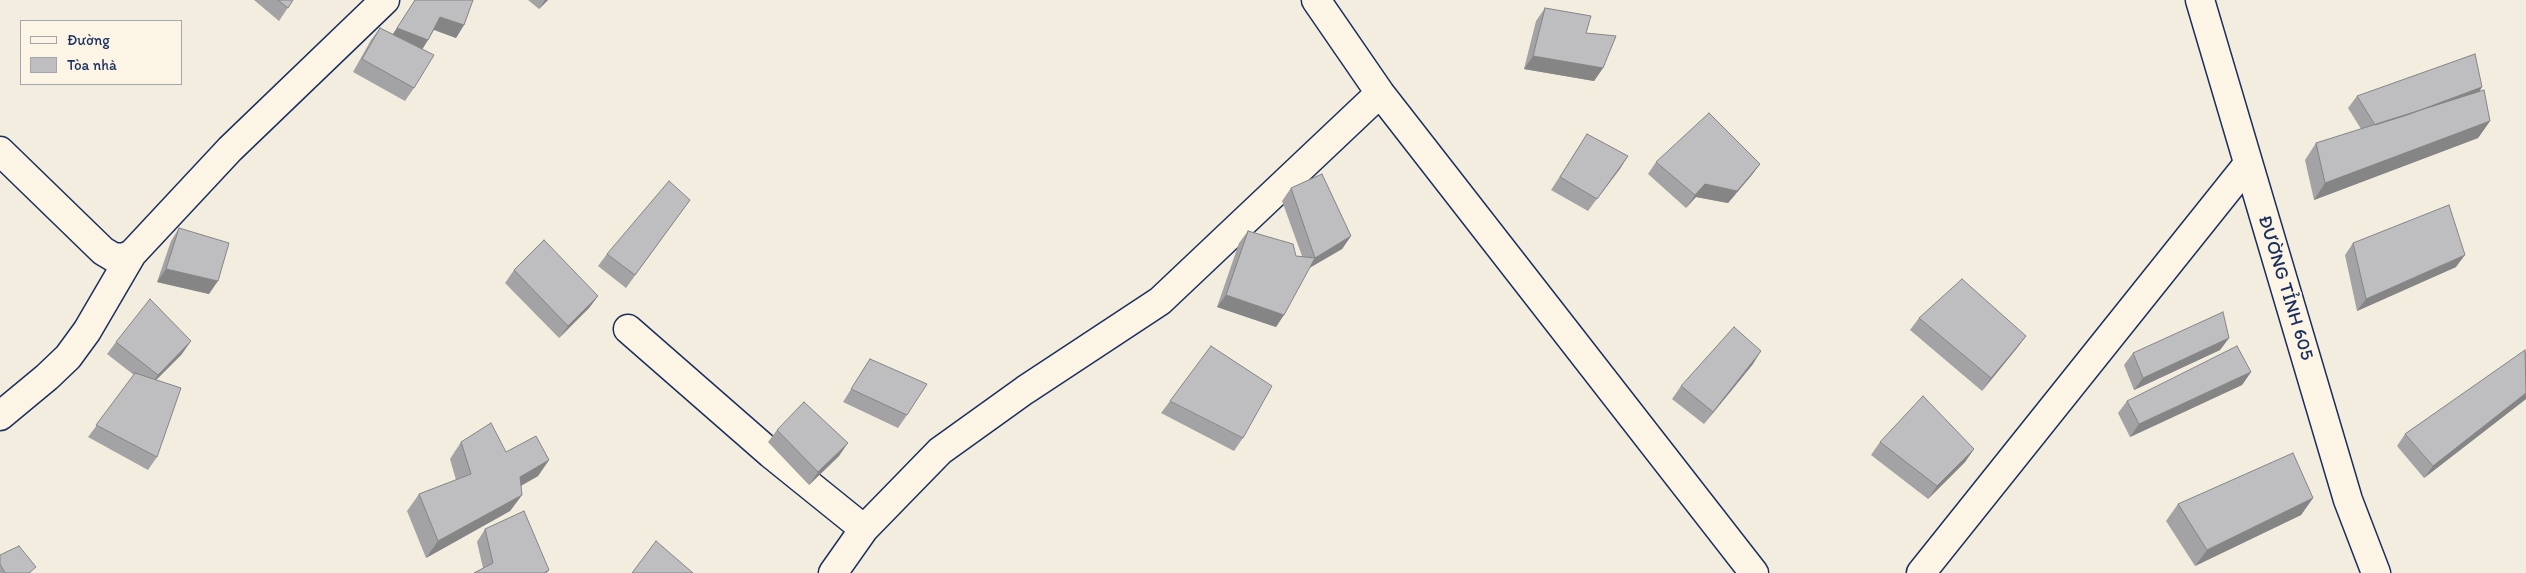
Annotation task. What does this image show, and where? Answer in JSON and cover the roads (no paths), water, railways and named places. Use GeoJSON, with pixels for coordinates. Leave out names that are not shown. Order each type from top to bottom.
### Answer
{"type":"FeatureCollection","features":[{"type":"Feature","properties":{"kind":"street"},"geometry":{"type":"LineString","coordinates":[[0,416],[68,357],[87,331],[132,254],[230,149],[385,0]]}},
{"type":"Feature","properties":{"kind":"street"},"geometry":{"type":"LineString","coordinates":[[1316,0],[1380,93],[1754,573]]}},
{"type":"Feature","properties":{"kind":"street","name":"ĐƯỜNG TỈNH 605"},"geometry":{"type":"LineString","coordinates":[[2200,0],[2348,500],[2376,573]]}},
{"type":"Feature","properties":{"kind":"street"},"geometry":{"type":"LineString","coordinates":[[832,573],[864,529],[940,451],[1025,390],[1160,301],[1380,93]]}},
{"type":"Feature","properties":{"kind":"street"},"geometry":{"type":"LineString","coordinates":[[0,151],[103,251],[113,257],[123,258],[132,254]]}},
{"type":"Feature","properties":{"kind":"street"},"geometry":{"type":"LineString","coordinates":[[1921,573],[2248,164]]}},
{"type":"Feature","properties":{"kind":"street"},"geometry":{"type":"LineString","coordinates":[[628,330],[771,454],[864,529]]}}]}
